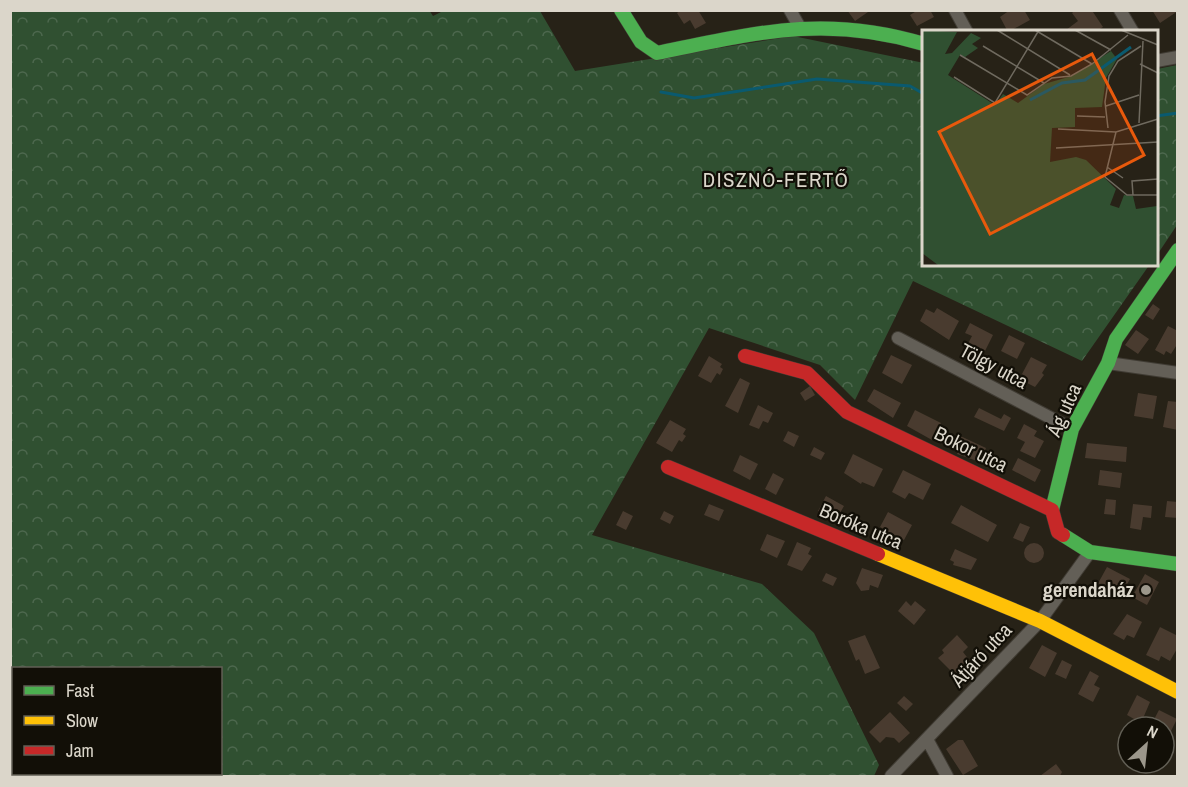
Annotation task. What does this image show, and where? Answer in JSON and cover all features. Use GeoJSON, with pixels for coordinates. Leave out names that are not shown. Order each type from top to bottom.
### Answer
{"type":"FeatureCollection","features":[{"type":"Feature","properties":{"kind":"street"},"geometry":{"type":"LineString","coordinates":[[621,10],[641,42],[657,53],[799,26],[865,27],[922,43]]}},
{"type":"Feature","properties":{"kind":"street"},"geometry":{"type":"LineString","coordinates":[[790,10],[799,26]]}},
{"type":"Feature","properties":{"kind":"street"},"geometry":{"type":"LineString","coordinates":[[955,10],[967,30]]}},
{"type":"Feature","properties":{"kind":"street"},"geometry":{"type":"LineString","coordinates":[[1120,10],[1132,30]]}},
{"type":"Feature","properties":{"kind":"street"},"geometry":{"type":"LineString","coordinates":[[1158,61],[1178,57]]}},
{"type":"Feature","properties":{"kind":"street","name":"Ág utca"},"geometry":{"type":"LineString","coordinates":[[1052,510],[1072,429],[1108,363],[1116,339],[1178,250]]}},
{"type":"Feature","properties":{"kind":"street","name":"Tölgy utca"},"geometry":{"type":"LineString","coordinates":[[898,338],[1072,429]]}},
{"type":"Feature","properties":{"kind":"street","name":"Bokor utca"},"geometry":{"type":"LineString","coordinates":[[745,356],[807,373],[847,412],[1052,510]]}},
{"type":"Feature","properties":{"kind":"street"},"geometry":{"type":"LineString","coordinates":[[1108,363],[1178,373]]}},
{"type":"Feature","properties":{"kind":"street","name":"Boróka utca"},"geometry":{"type":"LineString","coordinates":[[668,467],[1040,621],[1178,692]]}},
{"type":"Feature","properties":{"kind":"street"},"geometry":{"type":"LineString","coordinates":[[1052,510],[1058,532],[1090,552],[1178,564]]}},
{"type":"Feature","properties":{"kind":"street","name":"Átjáró utca"},"geometry":{"type":"LineString","coordinates":[[891,777],[928,741],[1040,621],[1090,552]]}},
{"type":"Feature","properties":{"kind":"street"},"geometry":{"type":"LineString","coordinates":[[928,741],[947,777]]}},
{"type":"Feature","properties":{"kind":"green space"},"geometry":{"type":"Polygon","coordinates":[[[429,10],[433,16],[443,11],[540,11],[575,71],[793,36],[922,63],[922,266],[1149,266],[1082,361],[913,281],[855,400],[820,365],[709,328],[592,535],[762,584],[814,633],[879,765],[874,776],[11,776],[10,11],[429,10]]]}},
{"type":"Feature","properties":{"kind":"green space"},"geometry":{"type":"Polygon","coordinates":[[[1177,65],[1177,225],[1158,254],[1158,69],[1177,65]]]}},
{"type":"Feature","properties":{"kind":"building"},"geometry":{"type":"Polygon","coordinates":[[[681,10],[698,10],[706,23],[695,29],[690,20],[684,24],[677,13],[681,10]]]}},
{"type":"Feature","properties":{"kind":"building"},"geometry":{"type":"Polygon","coordinates":[[[847,10],[867,10],[868,12],[855,21],[847,10]]]}},
{"type":"Feature","properties":{"kind":"building"},"geometry":{"type":"Polygon","coordinates":[[[918,10],[930,10],[934,17],[917,26],[910,15],[918,10]]]}},
{"type":"Feature","properties":{"kind":"building"},"geometry":{"type":"Polygon","coordinates":[[[1010,10],[1024,10],[1030,20],[1012,30],[1007,30],[1000,17],[1010,10]]]}},
{"type":"Feature","properties":{"kind":"building"},"geometry":{"type":"Polygon","coordinates":[[[1075,10],[1093,12],[1103,27],[1098,30],[1066,30],[1078,21],[1072,13],[1075,10]]]}},
{"type":"Feature","properties":{"kind":"building"},"geometry":{"type":"Polygon","coordinates":[[[1152,10],[1178,10],[1178,11],[1160,23],[1152,10]]]}},
{"type":"Feature","properties":{"kind":"building"},"geometry":{"type":"Polygon","coordinates":[[[1153,304],[1160,309],[1153,320],[1145,315],[1153,304]]]}},
{"type":"Feature","properties":{"kind":"building"},"geometry":{"type":"Polygon","coordinates":[[[937,308],[959,321],[949,340],[920,321],[926,309],[934,313],[937,308]]]}},
{"type":"Feature","properties":{"kind":"building"},"geometry":{"type":"Polygon","coordinates":[[[970,323],[993,335],[981,359],[964,351],[972,336],[965,333],[970,323]]]}},
{"type":"Feature","properties":{"kind":"building"},"geometry":{"type":"Polygon","coordinates":[[[1168,326],[1178,331],[1178,343],[1171,354],[1166,351],[1164,355],[1155,350],[1168,326]]]}},
{"type":"Feature","properties":{"kind":"building"},"geometry":{"type":"Polygon","coordinates":[[[1136,330],[1149,339],[1138,354],[1125,345],[1136,330]]]}},
{"type":"Feature","properties":{"kind":"building"},"geometry":{"type":"Polygon","coordinates":[[[1009,335],[1025,343],[1017,359],[1001,351],[1009,335]]]}},
{"type":"Feature","properties":{"kind":"building"},"geometry":{"type":"Polygon","coordinates":[[[891,355],[912,365],[902,384],[882,373],[891,355]]]}},
{"type":"Feature","properties":{"kind":"building"},"geometry":{"type":"Polygon","coordinates":[[[709,356],[722,364],[720,367],[723,369],[720,375],[717,373],[711,383],[698,376],[709,356]]]}},
{"type":"Feature","properties":{"kind":"building"},"geometry":{"type":"Polygon","coordinates":[[[1031,357],[1047,365],[1042,373],[1044,375],[1035,387],[1023,381],[1025,376],[1022,374],[1031,357]]]}},
{"type":"Feature","properties":{"kind":"building"},"geometry":{"type":"Polygon","coordinates":[[[740,378],[750,383],[738,413],[725,406],[740,378]]]}},
{"type":"Feature","properties":{"kind":"building"},"geometry":{"type":"Polygon","coordinates":[[[810,386],[815,395],[805,401],[800,393],[810,386]]]}},
{"type":"Feature","properties":{"kind":"building"},"geometry":{"type":"Polygon","coordinates":[[[874,389],[901,403],[893,418],[867,401],[874,389]]]}},
{"type":"Feature","properties":{"kind":"building"},"geometry":{"type":"Polygon","coordinates":[[[1138,393],[1157,396],[1153,419],[1134,416],[1138,393]]]}},
{"type":"Feature","properties":{"kind":"building"},"geometry":{"type":"Polygon","coordinates":[[[1168,401],[1178,402],[1178,430],[1163,427],[1168,401]]]}},
{"type":"Feature","properties":{"kind":"building"},"geometry":{"type":"Polygon","coordinates":[[[758,405],[773,413],[768,423],[763,421],[759,429],[749,425],[758,405]]]}},
{"type":"Feature","properties":{"kind":"building"},"geometry":{"type":"Polygon","coordinates":[[[979,408],[1001,419],[1004,414],[1011,418],[1004,431],[974,417],[979,408]]]}},
{"type":"Feature","properties":{"kind":"building"},"geometry":{"type":"Polygon","coordinates":[[[915,410],[941,423],[932,440],[907,426],[915,410]]]}},
{"type":"Feature","properties":{"kind":"building"},"geometry":{"type":"Polygon","coordinates":[[[670,420],[686,429],[683,434],[686,436],[682,442],[679,440],[672,452],[656,443],[670,420]]]}},
{"type":"Feature","properties":{"kind":"building"},"geometry":{"type":"Polygon","coordinates":[[[1024,424],[1037,431],[1034,436],[1044,441],[1035,458],[1020,451],[1025,442],[1017,438],[1024,424]]]}},
{"type":"Feature","properties":{"kind":"building"},"geometry":{"type":"Polygon","coordinates":[[[788,431],[799,436],[794,447],[783,441],[788,431]]]}},
{"type":"Feature","properties":{"kind":"building"},"geometry":{"type":"Polygon","coordinates":[[[956,434],[986,448],[980,462],[957,454],[958,452],[950,448],[956,434]]]}},
{"type":"Feature","properties":{"kind":"building"},"geometry":{"type":"Polygon","coordinates":[[[1087,443],[1127,447],[1126,462],[1085,458],[1087,443]]]}},
{"type":"Feature","properties":{"kind":"building"},"geometry":{"type":"Polygon","coordinates":[[[814,447],[825,453],[821,460],[810,455],[814,447]]]}},
{"type":"Feature","properties":{"kind":"building"},"geometry":{"type":"Polygon","coordinates":[[[853,454],[883,469],[874,487],[862,482],[861,484],[844,473],[853,454]]]}},
{"type":"Feature","properties":{"kind":"building"},"geometry":{"type":"Polygon","coordinates":[[[740,455],[758,464],[750,480],[733,471],[740,455]]]}},
{"type":"Feature","properties":{"kind":"building"},"geometry":{"type":"Polygon","coordinates":[[[1018,458],[1041,470],[1035,482],[1012,470],[1018,458]]]}},
{"type":"Feature","properties":{"kind":"building"},"geometry":{"type":"Polygon","coordinates":[[[903,470],[931,484],[923,500],[909,493],[905,499],[892,492],[903,470]]]}},
{"type":"Feature","properties":{"kind":"building"},"geometry":{"type":"Polygon","coordinates":[[[1100,470],[1122,473],[1120,488],[1098,485],[1100,470]]]}},
{"type":"Feature","properties":{"kind":"building"},"geometry":{"type":"Polygon","coordinates":[[[773,473],[784,479],[776,495],[765,489],[773,473]]]}},
{"type":"Feature","properties":{"kind":"building"},"geometry":{"type":"Polygon","coordinates":[[[826,496],[844,506],[836,520],[818,511],[826,496]]]}},
{"type":"Feature","properties":{"kind":"building"},"geometry":{"type":"Polygon","coordinates":[[[1106,499],[1116,500],[1115,515],[1104,514],[1106,499]]]}},
{"type":"Feature","properties":{"kind":"building"},"geometry":{"type":"Polygon","coordinates":[[[1167,501],[1178,502],[1178,518],[1165,517],[1167,501]]]}},
{"type":"Feature","properties":{"kind":"building"},"geometry":{"type":"Polygon","coordinates":[[[709,504],[724,510],[719,521],[704,515],[709,504]]]}},
{"type":"Feature","properties":{"kind":"building"},"geometry":{"type":"Polygon","coordinates":[[[1133,504],[1152,506],[1151,518],[1143,517],[1141,530],[1130,528],[1133,504]]]}},
{"type":"Feature","properties":{"kind":"building"},"geometry":{"type":"Polygon","coordinates":[[[961,505],[997,525],[988,542],[951,523],[961,505]]]}},
{"type":"Feature","properties":{"kind":"building"},"geometry":{"type":"Polygon","coordinates":[[[623,511],[633,516],[626,530],[616,525],[623,511]]]}},
{"type":"Feature","properties":{"kind":"building"},"geometry":{"type":"Polygon","coordinates":[[[664,511],[674,516],[670,524],[660,519],[664,511]]]}},
{"type":"Feature","properties":{"kind":"building"},"geometry":{"type":"Polygon","coordinates":[[[888,512],[912,525],[904,540],[880,527],[888,512]]]}},
{"type":"Feature","properties":{"kind":"building"},"geometry":{"type":"Polygon","coordinates":[[[1020,523],[1030,527],[1023,542],[1013,538],[1020,523]]]}},
{"type":"Feature","properties":{"kind":"building"},"geometry":{"type":"Polygon","coordinates":[[[767,534],[785,541],[777,558],[760,550],[767,534]]]}},
{"type":"Feature","properties":{"kind":"building"},"geometry":{"type":"Polygon","coordinates":[[[797,542],[811,548],[808,554],[812,556],[802,571],[787,565],[797,542]]]}},
{"type":"Feature","properties":{"kind":"building"},"geometry":{"type":"Polygon","coordinates":[[[1034,543],[1041,546],[1044,553],[1041,560],[1034,563],[1027,560],[1024,553],[1027,546],[1034,543]]]}},
{"type":"Feature","properties":{"kind":"building"},"geometry":{"type":"Polygon","coordinates":[[[955,549],[977,559],[971,570],[953,565],[954,562],[950,560],[955,549]]]}},
{"type":"Feature","properties":{"kind":"building"},"geometry":{"type":"Polygon","coordinates":[[[1107,567],[1130,579],[1119,599],[1096,587],[1107,567]]]}},
{"type":"Feature","properties":{"kind":"building"},"geometry":{"type":"Polygon","coordinates":[[[862,568],[883,575],[878,588],[870,585],[869,590],[861,591],[856,583],[862,568]]]}},
{"type":"Feature","properties":{"kind":"building"},"geometry":{"type":"Polygon","coordinates":[[[826,573],[837,578],[833,586],[822,581],[826,573]]]}},
{"type":"Feature","properties":{"kind":"building","name":"gerendaház"},"geometry":{"type":"Polygon","coordinates":[[[1145,574],[1159,582],[1147,605],[1132,597],[1145,574]]]}},
{"type":"Feature","properties":{"kind":"building"},"geometry":{"type":"Polygon","coordinates":[[[906,601],[911,606],[915,601],[926,610],[914,625],[898,611],[906,601]]]}},
{"type":"Feature","properties":{"kind":"building"},"geometry":{"type":"Polygon","coordinates":[[[1127,614],[1142,622],[1134,638],[1127,635],[1124,640],[1113,634],[1127,614]]]}},
{"type":"Feature","properties":{"kind":"building"},"geometry":{"type":"Polygon","coordinates":[[[1160,627],[1178,636],[1178,647],[1170,661],[1161,656],[1159,661],[1146,655],[1160,627]]]}},
{"type":"Feature","properties":{"kind":"building"},"geometry":{"type":"Polygon","coordinates":[[[865,635],[880,668],[865,674],[859,659],[856,661],[848,641],[865,635]]]}},
{"type":"Feature","properties":{"kind":"building"},"geometry":{"type":"Polygon","coordinates":[[[957,635],[968,647],[963,652],[970,661],[958,674],[955,671],[953,673],[938,658],[944,653],[942,650],[957,635]]]}},
{"type":"Feature","properties":{"kind":"building"},"geometry":{"type":"Polygon","coordinates":[[[1042,645],[1057,653],[1045,677],[1029,668],[1042,645]]]}},
{"type":"Feature","properties":{"kind":"building"},"geometry":{"type":"Polygon","coordinates":[[[1062,660],[1072,665],[1066,679],[1055,674],[1062,660]]]}},
{"type":"Feature","properties":{"kind":"building"},"geometry":{"type":"Polygon","coordinates":[[[1090,671],[1099,676],[1094,685],[1100,688],[1093,702],[1078,694],[1090,671]]]}},
{"type":"Feature","properties":{"kind":"building"},"geometry":{"type":"Polygon","coordinates":[[[1137,695],[1150,702],[1144,715],[1127,715],[1137,695]]]}},
{"type":"Feature","properties":{"kind":"building"},"geometry":{"type":"Polygon","coordinates":[[[904,696],[913,704],[906,711],[897,703],[904,696]]]}},
{"type":"Feature","properties":{"kind":"building"},"geometry":{"type":"Polygon","coordinates":[[[1159,710],[1169,715],[1156,715],[1159,710]]]}},
{"type":"Feature","properties":{"kind":"building"},"geometry":{"type":"Polygon","coordinates":[[[890,712],[910,733],[899,743],[894,738],[886,737],[880,743],[869,732],[890,712]]]}},
{"type":"Feature","properties":{"kind":"building"},"geometry":{"type":"Polygon","coordinates":[[[958,740],[963,740],[978,766],[963,775],[946,749],[958,740]]]}},
{"type":"Feature","properties":{"kind":"building"},"geometry":{"type":"Polygon","coordinates":[[[1056,764],[1062,772],[1060,776],[1040,776],[1056,764]]]}},
{"type":"Feature","properties":{"kind":"waterway"},"geometry":{"type":"LineString","coordinates":[[661,92],[694,98],[817,79],[910,86],[922,93]]}},
{"type":"Feature","properties":{"kind":"waterway"},"geometry":{"type":"LineString","coordinates":[[1158,116],[1178,113]]}},
{"type":"Feature","properties":{"kind":"traffic: fast"},"geometry":{"type":"LineString","coordinates":[[621,10],[641,42],[657,53],[758,33],[822,28],[888,35],[922,44]]}},
{"type":"Feature","properties":{"kind":"traffic: fast"},"geometry":{"type":"LineString","coordinates":[[1052,510],[1072,429],[1108,363],[1116,339],[1178,250]]}},
{"type":"Feature","properties":{"kind":"traffic: fast"},"geometry":{"type":"LineString","coordinates":[[1063,535],[1090,552],[1178,564]]}},
{"type":"Feature","properties":{"kind":"traffic: slow"},"geometry":{"type":"LineString","coordinates":[[878,554],[1040,621],[1178,692]]}},
{"type":"Feature","properties":{"kind":"traffic: jam"},"geometry":{"type":"LineString","coordinates":[[745,356],[807,373],[847,412],[1052,510],[1058,532],[1063,535]]}},
{"type":"Feature","properties":{"kind":"traffic: jam"},"geometry":{"type":"LineString","coordinates":[[668,467],[878,554]]}},
{"type":"Feature","properties":{"kind":"place","name":"gerendaház"},"geometry":{"type":"Point","coordinates":[1146,590]}},
{"type":"Feature","properties":{"kind":"district","name":"DISZNÓ-FERTŐ"},"geometry":{"type":"Point","coordinates":[776,180]}}]}
